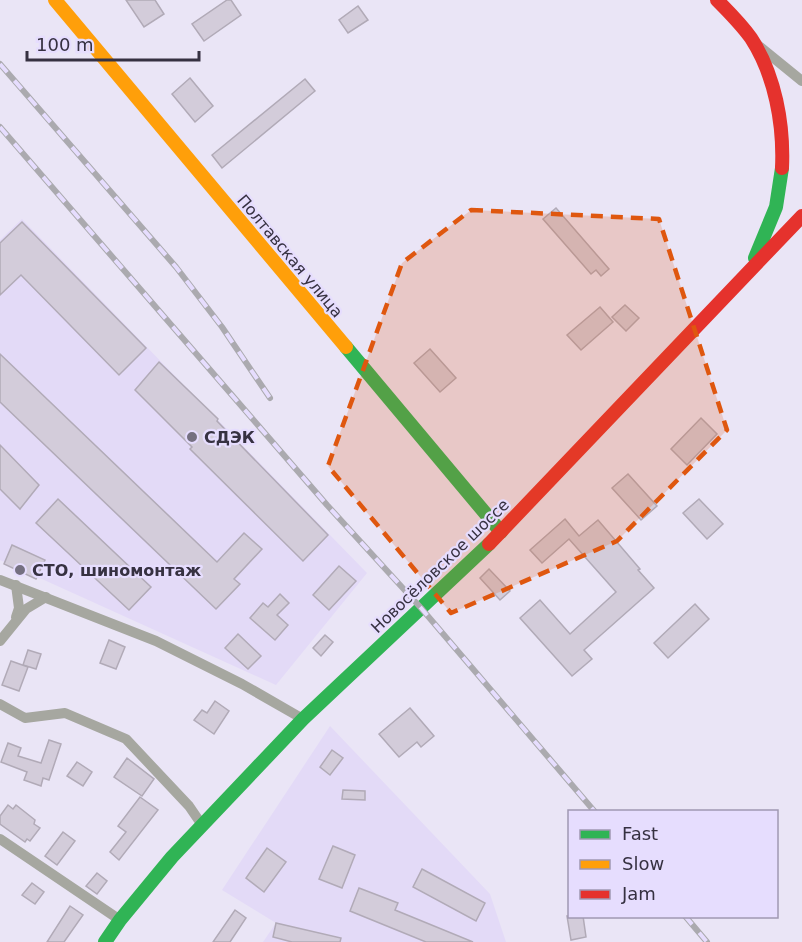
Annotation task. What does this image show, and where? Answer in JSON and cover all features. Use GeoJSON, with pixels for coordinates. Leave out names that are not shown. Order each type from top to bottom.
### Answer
{"type":"FeatureCollection","features":[{"type":"Feature","properties":{"kind":"main road","name":"Полтавская улица"},"geometry":{"type":"LineString","coordinates":[[56,0],[501,532]]}},
{"type":"Feature","properties":{"kind":"main road"},"geometry":{"type":"LineString","coordinates":[[717,0],[752,40],[770,77],[777,109],[782,156],[781,185],[776,208],[751,268]]}},
{"type":"Feature","properties":{"kind":"main road","name":"Новосёловское шоссе"},"geometry":{"type":"LineString","coordinates":[[105,942],[120,920],[172,857],[303,719],[501,532],[802,216]]}},
{"type":"Feature","properties":{"kind":"street"},"geometry":{"type":"LineString","coordinates":[[752,40],[802,81]]}},
{"type":"Feature","properties":{"kind":"street"},"geometry":{"type":"LineString","coordinates":[[0,580],[156,642],[242,684],[303,719]]}},
{"type":"Feature","properties":{"kind":"street"},"geometry":{"type":"LineString","coordinates":[[15,620],[20,608],[16,585]]}},
{"type":"Feature","properties":{"kind":"street"},"geometry":{"type":"LineString","coordinates":[[0,641],[26,609],[46,597]]}},
{"type":"Feature","properties":{"kind":"street"},"geometry":{"type":"LineString","coordinates":[[0,704],[25,718],[65,713],[126,739],[189,806],[202,825]]}},
{"type":"Feature","properties":{"kind":"street"},"geometry":{"type":"LineString","coordinates":[[0,839],[120,920]]}},
{"type":"Feature","properties":{"kind":"highlighted area"},"geometry":{"type":"Polygon","coordinates":[[[471,210],[659,219],[727,430],[617,541],[451,613],[328,466],[402,263],[471,210]]]}},
{"type":"Feature","properties":{"kind":"shaded area"},"geometry":{"type":"Polygon","coordinates":[[[22,219],[367,573],[276,685],[0,560],[0,240],[22,219]]]}},
{"type":"Feature","properties":{"kind":"shaded area"},"geometry":{"type":"Polygon","coordinates":[[[330,726],[490,894],[506,942],[263,942],[276,923],[222,890],[330,726]]]}},
{"type":"Feature","properties":{"kind":"building"},"geometry":{"type":"Polygon","coordinates":[[[126,0],[155,0],[164,14],[144,27],[126,0]]]}},
{"type":"Feature","properties":{"kind":"building"},"geometry":{"type":"Polygon","coordinates":[[[227,0],[231,0],[241,15],[204,41],[192,24],[227,0]]]}},
{"type":"Feature","properties":{"kind":"building"},"geometry":{"type":"Polygon","coordinates":[[[358,6],[368,20],[348,33],[339,20],[358,6]]]}},
{"type":"Feature","properties":{"kind":"building"},"geometry":{"type":"Polygon","coordinates":[[[190,78],[213,106],[195,122],[172,94],[190,78]]]}},
{"type":"Feature","properties":{"kind":"building"},"geometry":{"type":"Polygon","coordinates":[[[305,79],[315,91],[222,168],[212,155],[305,79]]]}},
{"type":"Feature","properties":{"kind":"building"},"geometry":{"type":"Polygon","coordinates":[[[556,208],[609,269],[601,276],[596,270],[591,274],[543,219],[556,208]]]}},
{"type":"Feature","properties":{"kind":"building"},"geometry":{"type":"Polygon","coordinates":[[[22,222],[146,348],[119,375],[21,275],[0,295],[0,243],[22,222]]]}},
{"type":"Feature","properties":{"kind":"building"},"geometry":{"type":"Polygon","coordinates":[[[625,305],[639,318],[626,331],[612,317],[625,305]]]}},
{"type":"Feature","properties":{"kind":"building"},"geometry":{"type":"Polygon","coordinates":[[[600,307],[613,322],[581,350],[567,335],[600,307]]]}},
{"type":"Feature","properties":{"kind":"building"},"geometry":{"type":"Polygon","coordinates":[[[430,349],[456,378],[440,392],[414,363],[430,349]]]}},
{"type":"Feature","properties":{"kind":"building"},"geometry":{"type":"Polygon","coordinates":[[[0,354],[217,562],[244,533],[262,549],[234,579],[240,584],[216,609],[0,402],[0,354]]]}},
{"type":"Feature","properties":{"kind":"building"},"geometry":{"type":"Polygon","coordinates":[[[159,362],[218,419],[217,421],[328,535],[303,561],[190,449],[192,447],[135,390],[159,362]]]}},
{"type":"Feature","properties":{"kind":"building"},"geometry":{"type":"Polygon","coordinates":[[[701,418],[717,434],[687,465],[671,449],[701,418]]]}},
{"type":"Feature","properties":{"kind":"building"},"geometry":{"type":"Polygon","coordinates":[[[0,445],[39,485],[20,509],[0,489],[0,445]]]}},
{"type":"Feature","properties":{"kind":"building"},"geometry":{"type":"Polygon","coordinates":[[[628,474],[657,506],[641,520],[612,488],[628,474]]]}},
{"type":"Feature","properties":{"kind":"building"},"geometry":{"type":"Polygon","coordinates":[[[58,499],[151,587],[129,610],[36,523],[58,499]]]}},
{"type":"Feature","properties":{"kind":"building"},"geometry":{"type":"Polygon","coordinates":[[[699,499],[723,524],[707,539],[683,513],[699,499]]]}},
{"type":"Feature","properties":{"kind":"building"},"geometry":{"type":"Polygon","coordinates":[[[565,519],[579,536],[598,520],[654,588],[584,650],[592,659],[572,676],[520,618],[540,600],[570,634],[616,592],[569,539],[542,563],[530,550],[565,519]]]}},
{"type":"Feature","properties":{"kind":"building"},"geometry":{"type":"Polygon","coordinates":[[[12,545],[45,560],[36,579],[4,564],[12,545]]]}},
{"type":"Feature","properties":{"kind":"building"},"geometry":{"type":"Polygon","coordinates":[[[339,566],[356,581],[329,610],[313,595],[339,566]]]}},
{"type":"Feature","properties":{"kind":"building"},"geometry":{"type":"Polygon","coordinates":[[[489,569],[510,591],[500,600],[480,578],[489,569]]]}},
{"type":"Feature","properties":{"kind":"building"},"geometry":{"type":"Polygon","coordinates":[[[280,594],[289,603],[277,615],[288,625],[275,640],[250,618],[263,603],[268,607],[280,594]]]}},
{"type":"Feature","properties":{"kind":"building"},"geometry":{"type":"Polygon","coordinates":[[[695,604],[709,619],[668,658],[654,643],[695,604]]]}},
{"type":"Feature","properties":{"kind":"building"},"geometry":{"type":"Polygon","coordinates":[[[238,634],[261,656],[248,669],[225,648],[238,634]]]}},
{"type":"Feature","properties":{"kind":"building"},"geometry":{"type":"Polygon","coordinates":[[[325,635],[333,642],[321,656],[313,648],[325,635]]]}},
{"type":"Feature","properties":{"kind":"building"},"geometry":{"type":"Polygon","coordinates":[[[109,640],[125,647],[116,669],[100,663],[109,640]]]}},
{"type":"Feature","properties":{"kind":"building"},"geometry":{"type":"Polygon","coordinates":[[[28,650],[41,654],[36,669],[23,665],[28,650]]]}},
{"type":"Feature","properties":{"kind":"building"},"geometry":{"type":"Polygon","coordinates":[[[11,661],[28,667],[19,691],[2,685],[11,661]]]}},
{"type":"Feature","properties":{"kind":"building"},"geometry":{"type":"Polygon","coordinates":[[[215,701],[229,711],[214,734],[194,720],[202,710],[207,713],[215,701]]]}},
{"type":"Feature","properties":{"kind":"building"},"geometry":{"type":"Polygon","coordinates":[[[410,708],[434,736],[421,747],[417,742],[399,757],[379,734],[410,708]]]}},
{"type":"Feature","properties":{"kind":"building"},"geometry":{"type":"Polygon","coordinates":[[[49,740],[61,744],[49,780],[43,778],[41,786],[24,780],[27,772],[1,762],[8,743],[21,748],[18,756],[41,763],[49,740]]]}},
{"type":"Feature","properties":{"kind":"building"},"geometry":{"type":"Polygon","coordinates":[[[332,750],[343,758],[330,775],[320,767],[332,750]]]}},
{"type":"Feature","properties":{"kind":"building"},"geometry":{"type":"Polygon","coordinates":[[[127,758],[154,779],[142,796],[114,777],[127,758]]]}},
{"type":"Feature","properties":{"kind":"building"},"geometry":{"type":"Polygon","coordinates":[[[77,762],[92,772],[83,786],[67,776],[77,762]]]}},
{"type":"Feature","properties":{"kind":"building"},"geometry":{"type":"Polygon","coordinates":[[[343,790],[365,791],[365,800],[342,799],[343,790]]]}},
{"type":"Feature","properties":{"kind":"building"},"geometry":{"type":"Polygon","coordinates":[[[140,797],[158,810],[119,860],[110,852],[126,832],[118,826],[140,797]]]}},
{"type":"Feature","properties":{"kind":"building"},"geometry":{"type":"Polygon","coordinates":[[[8,805],[13,809],[16,805],[35,820],[34,824],[40,828],[30,841],[27,839],[25,842],[0,824],[0,816],[8,805]]]}},
{"type":"Feature","properties":{"kind":"building"},"geometry":{"type":"Polygon","coordinates":[[[63,832],[75,841],[57,865],[45,856],[63,832]]]}},
{"type":"Feature","properties":{"kind":"building"},"geometry":{"type":"Polygon","coordinates":[[[333,846],[355,855],[342,888],[319,879],[333,846]]]}},
{"type":"Feature","properties":{"kind":"building"},"geometry":{"type":"Polygon","coordinates":[[[267,848],[286,862],[264,892],[246,878],[267,848]]]}},
{"type":"Feature","properties":{"kind":"building"},"geometry":{"type":"Polygon","coordinates":[[[422,869],[485,903],[476,921],[413,887],[422,869]]]}},
{"type":"Feature","properties":{"kind":"building"},"geometry":{"type":"Polygon","coordinates":[[[97,873],[107,881],[97,894],[86,886],[97,873]]]}},
{"type":"Feature","properties":{"kind":"building"},"geometry":{"type":"Polygon","coordinates":[[[32,883],[44,892],[35,904],[22,895],[32,883]]]}},
{"type":"Feature","properties":{"kind":"building"},"geometry":{"type":"Polygon","coordinates":[[[359,888],[398,903],[395,910],[473,942],[426,942],[350,911],[359,888]]]}},
{"type":"Feature","properties":{"kind":"building"},"geometry":{"type":"Polygon","coordinates":[[[70,906],[83,915],[64,942],[47,942],[70,906]]]}},
{"type":"Feature","properties":{"kind":"building"},"geometry":{"type":"Polygon","coordinates":[[[235,910],[246,918],[230,942],[213,942],[235,910]]]}},
{"type":"Feature","properties":{"kind":"building"},"geometry":{"type":"Polygon","coordinates":[[[567,916],[568,918],[583,918],[586,937],[571,940],[567,916]]]}},
{"type":"Feature","properties":{"kind":"building"},"geometry":{"type":"Polygon","coordinates":[[[276,923],[341,938],[340,942],[292,942],[273,937],[276,923]]]}},
{"type":"Feature","properties":{"kind":"railway"},"geometry":{"type":"LineString","coordinates":[[0,64],[176,267],[222,327],[270,398]]}},
{"type":"Feature","properties":{"kind":"railway"},"geometry":{"type":"LineString","coordinates":[[0,127],[327,505],[421,608],[593,810]]}},
{"type":"Feature","properties":{"kind":"railway"},"geometry":{"type":"LineString","coordinates":[[687,918],[707,942]]}},
{"type":"Feature","properties":{"kind":"traffic: fast"},"geometry":{"type":"LineString","coordinates":[[755,258],[776,207],[782,168]]}},
{"type":"Feature","properties":{"kind":"traffic: fast"},"geometry":{"type":"LineString","coordinates":[[346,347],[501,532]]}},
{"type":"Feature","properties":{"kind":"traffic: fast"},"geometry":{"type":"LineString","coordinates":[[105,942],[120,920],[172,857],[303,719],[489,544]]}},
{"type":"Feature","properties":{"kind":"traffic: slow"},"geometry":{"type":"LineString","coordinates":[[55,0],[346,347]]}},
{"type":"Feature","properties":{"kind":"traffic: jam"},"geometry":{"type":"LineString","coordinates":[[717,0],[751,38],[766,68],[779,117],[782,168]]}},
{"type":"Feature","properties":{"kind":"traffic: jam"},"geometry":{"type":"LineString","coordinates":[[489,544],[802,216]]}},
{"type":"Feature","properties":{"kind":"place","name":"СДЭК"},"geometry":{"type":"Point","coordinates":[192,437]}},
{"type":"Feature","properties":{"kind":"place","name":"СТО, шиномонтаж"},"geometry":{"type":"Point","coordinates":[20,570]}}]}
